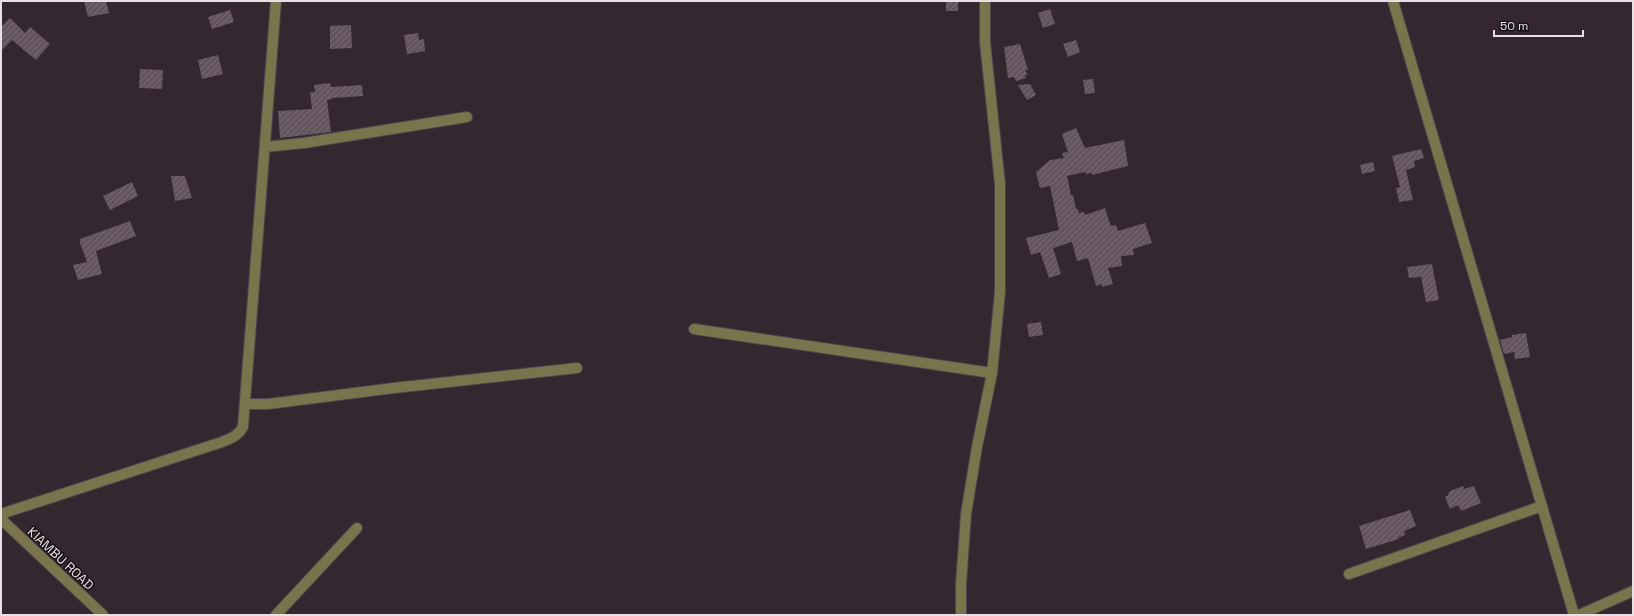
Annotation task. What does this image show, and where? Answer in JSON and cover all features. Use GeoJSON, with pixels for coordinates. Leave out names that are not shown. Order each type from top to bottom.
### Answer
{"type":"FeatureCollection","features":[{"type":"Feature","properties":{"kind":"street"},"geometry":{"type":"LineString","coordinates":[[1,514],[234,437],[240,433],[243,427],[245,404],[276,1]]}},
{"type":"Feature","properties":{"kind":"street"},"geometry":{"type":"LineString","coordinates":[[961,615],[961,584],[966,514],[977,447],[992,373],[1000,292],[1000,184],[985,42],[985,1]]}},
{"type":"Feature","properties":{"kind":"street"},"geometry":{"type":"LineString","coordinates":[[1393,1],[1574,615]]}},
{"type":"Feature","properties":{"kind":"street"},"geometry":{"type":"LineString","coordinates":[[265,147],[304,143],[467,117]]}},
{"type":"Feature","properties":{"kind":"street"},"geometry":{"type":"LineString","coordinates":[[694,329],[992,373]]}},
{"type":"Feature","properties":{"kind":"street"},"geometry":{"type":"LineString","coordinates":[[245,404],[268,404],[394,388],[577,368]]}},
{"type":"Feature","properties":{"kind":"street"},"geometry":{"type":"LineString","coordinates":[[1349,574],[1542,506]]}},
{"type":"Feature","properties":{"kind":"street","name":"KIAMBU ROAD"},"geometry":{"type":"LineString","coordinates":[[1,519],[103,615]]}},
{"type":"Feature","properties":{"kind":"street"},"geometry":{"type":"LineString","coordinates":[[276,615],[357,528]]}},
{"type":"Feature","properties":{"kind":"street"},"geometry":{"type":"LineString","coordinates":[[1579,615],[1633,592]]}},
{"type":"Feature","properties":{"kind":"building"},"geometry":{"type":"Polygon","coordinates":[[[84,1],[106,1],[109,13],[88,17],[84,1]]]}},
{"type":"Feature","properties":{"kind":"building"},"geometry":{"type":"Polygon","coordinates":[[[946,1],[958,1],[958,11],[946,11],[946,1]]]}},
{"type":"Feature","properties":{"kind":"building"},"geometry":{"type":"Polygon","coordinates":[[[1050,9],[1055,24],[1043,28],[1038,13],[1050,9]]]}},
{"type":"Feature","properties":{"kind":"building"},"geometry":{"type":"Polygon","coordinates":[[[230,10],[234,22],[212,29],[208,17],[230,10]]]}},
{"type":"Feature","properties":{"kind":"building"},"geometry":{"type":"Polygon","coordinates":[[[10,18],[25,33],[30,27],[50,44],[36,60],[12,40],[1,51],[1,27],[10,18]]]}},
{"type":"Feature","properties":{"kind":"building"},"geometry":{"type":"Polygon","coordinates":[[[351,25],[352,48],[330,49],[330,26],[351,25]]]}},
{"type":"Feature","properties":{"kind":"building"},"geometry":{"type":"Polygon","coordinates":[[[418,33],[419,40],[424,39],[425,51],[407,54],[404,35],[418,33]]]}},
{"type":"Feature","properties":{"kind":"building"},"geometry":{"type":"Polygon","coordinates":[[[1076,40],[1080,52],[1068,57],[1063,44],[1076,40]]]}},
{"type":"Feature","properties":{"kind":"building"},"geometry":{"type":"Polygon","coordinates":[[[1020,44],[1028,70],[1025,70],[1028,75],[1025,75],[1026,78],[1016,81],[1014,77],[1008,78],[1004,47],[1020,44]]]}},
{"type":"Feature","properties":{"kind":"building"},"geometry":{"type":"Polygon","coordinates":[[[218,55],[223,74],[202,79],[198,60],[218,55]]]}},
{"type":"Feature","properties":{"kind":"building"},"geometry":{"type":"Polygon","coordinates":[[[140,69],[163,70],[162,89],[139,88],[140,69]]]}},
{"type":"Feature","properties":{"kind":"building"},"geometry":{"type":"Polygon","coordinates":[[[1093,79],[1095,93],[1085,94],[1083,80],[1093,79]]]}},
{"type":"Feature","properties":{"kind":"building"},"geometry":{"type":"Polygon","coordinates":[[[330,83],[331,87],[362,85],[363,96],[332,98],[327,100],[331,132],[280,138],[278,111],[312,109],[310,92],[315,92],[314,85],[330,83]]]}},
{"type":"Feature","properties":{"kind":"building"},"geometry":{"type":"Polygon","coordinates":[[[1030,84],[1036,95],[1027,100],[1018,85],[1030,84]]]}},
{"type":"Feature","properties":{"kind":"building"},"geometry":{"type":"Polygon","coordinates":[[[1076,128],[1085,148],[1124,140],[1128,166],[1092,175],[1092,173],[1086,174],[1085,172],[1067,176],[1076,209],[1078,209],[1079,213],[1084,212],[1085,215],[1105,208],[1111,226],[1116,225],[1118,231],[1145,223],[1152,243],[1133,249],[1134,255],[1121,256],[1122,266],[1108,268],[1113,284],[1102,287],[1102,284],[1096,286],[1088,258],[1077,261],[1072,242],[1053,248],[1061,274],[1049,278],[1040,252],[1031,255],[1026,238],[1059,230],[1050,186],[1040,188],[1036,172],[1050,160],[1064,158],[1062,153],[1068,152],[1062,134],[1076,128]]]}},
{"type":"Feature","properties":{"kind":"building"},"geometry":{"type":"Polygon","coordinates":[[[1421,149],[1424,158],[1414,161],[1415,167],[1406,170],[1413,200],[1399,202],[1396,188],[1400,187],[1392,156],[1421,149]]]}},
{"type":"Feature","properties":{"kind":"building"},"geometry":{"type":"Polygon","coordinates":[[[1373,162],[1375,171],[1362,174],[1360,165],[1373,162]]]}},
{"type":"Feature","properties":{"kind":"building"},"geometry":{"type":"Polygon","coordinates":[[[171,176],[185,176],[192,198],[175,201],[171,176]]]}},
{"type":"Feature","properties":{"kind":"building"},"geometry":{"type":"Polygon","coordinates":[[[132,182],[138,196],[110,210],[103,196],[132,182]]]}},
{"type":"Feature","properties":{"kind":"building"},"geometry":{"type":"Polygon","coordinates":[[[130,221],[136,236],[96,251],[102,274],[78,280],[73,265],[87,262],[80,239],[130,221]]]}},
{"type":"Feature","properties":{"kind":"building"},"geometry":{"type":"Polygon","coordinates":[[[1432,264],[1439,300],[1426,302],[1421,277],[1409,278],[1407,267],[1432,264]]]}},
{"type":"Feature","properties":{"kind":"building"},"geometry":{"type":"Polygon","coordinates":[[[1041,322],[1043,335],[1029,337],[1027,324],[1041,322]]]}},
{"type":"Feature","properties":{"kind":"building"},"geometry":{"type":"Polygon","coordinates":[[[1526,333],[1530,357],[1515,359],[1514,352],[1504,354],[1500,340],[1512,337],[1512,335],[1526,333]]]}},
{"type":"Feature","properties":{"kind":"building"},"geometry":{"type":"Polygon","coordinates":[[[1463,486],[1464,489],[1474,486],[1481,503],[1461,511],[1458,505],[1450,509],[1445,497],[1449,495],[1448,493],[1450,491],[1463,486]]]}},
{"type":"Feature","properties":{"kind":"building"},"geometry":{"type":"Polygon","coordinates":[[[1410,510],[1416,526],[1404,531],[1405,535],[1398,538],[1399,539],[1366,549],[1359,526],[1410,510]]]}}]}
